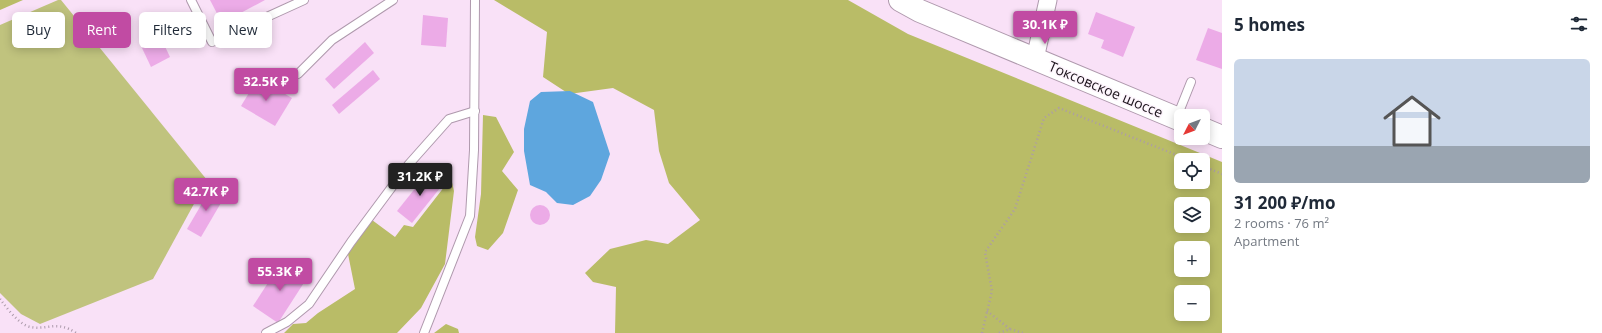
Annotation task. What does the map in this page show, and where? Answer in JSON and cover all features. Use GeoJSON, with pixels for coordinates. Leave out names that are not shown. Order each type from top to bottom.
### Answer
{"type":"FeatureCollection","features":[{"type":"Feature","properties":{"kind":"main road","name":"Токсовское шоссе"},"geometry":{"type":"LineString","coordinates":[[900,0],[920,11],[1174,117]]}},
{"type":"Feature","properties":{"kind":"main road"},"geometry":{"type":"LineString","coordinates":[[1210,132],[1222,137]]}},
{"type":"Feature","properties":{"kind":"street"},"geometry":{"type":"LineString","coordinates":[[1035,59],[1048,0]]}},
{"type":"Feature","properties":{"kind":"lane"},"geometry":{"type":"LineString","coordinates":[[191,0],[212,42],[304,0]]}},
{"type":"Feature","properties":{"kind":"lane"},"geometry":{"type":"LineString","coordinates":[[298,74],[332,40],[393,0]]}},
{"type":"Feature","properties":{"kind":"lane"},"geometry":{"type":"LineString","coordinates":[[424,333],[470,216],[475,111],[475,0]]}},
{"type":"Feature","properties":{"kind":"lane"},"geometry":{"type":"LineString","coordinates":[[1182,109],[1191,82]]}},
{"type":"Feature","properties":{"kind":"lane"},"geometry":{"type":"LineString","coordinates":[[266,333],[287,322],[309,304],[351,242],[409,164],[449,118],[475,111]]}},
{"type":"Feature","properties":{"kind":"path"},"geometry":{"type":"LineString","coordinates":[[982,333],[992,291],[985,252],[1016,209],[1044,118],[1059,108],[1174,154]]}},
{"type":"Feature","properties":{"kind":"path"},"geometry":{"type":"LineString","coordinates":[[1210,169],[1222,174]]}},
{"type":"Feature","properties":{"kind":"path"},"geometry":{"type":"LineString","coordinates":[[0,299],[16,317],[27,326],[68,327],[76,333]]}},
{"type":"Feature","properties":{"kind":"path"},"geometry":{"type":"LineString","coordinates":[[987,311],[1010,329],[1023,333]]}},
{"type":"Feature","properties":{"kind":"path"},"geometry":{"type":"LineString","coordinates":[[999,333],[1010,329]]}},
{"type":"Feature","properties":{"kind":"green space"},"geometry":{"type":"Polygon","coordinates":[[[0,0],[23,0],[0,10],[0,0]]]}},
{"type":"Feature","properties":{"kind":"green space"},"geometry":{"type":"Polygon","coordinates":[[[61,0],[73,15],[73,48],[100,48],[207,180],[153,279],[40,324],[21,314],[0,293],[0,25],[12,20],[12,48],[65,48],[65,12],[30,12],[61,0]]]}},
{"type":"Feature","properties":{"kind":"green space"},"geometry":{"type":"Polygon","coordinates":[[[494,0],[848,0],[908,34],[1174,142],[1174,145],[1180,145],[1200,153],[1174,153],[1174,189],[1210,189],[1210,157],[1222,162],[1222,333],[615,333],[616,287],[593,282],[585,273],[610,249],[646,240],[668,244],[700,220],[669,183],[659,151],[654,110],[613,88],[569,94],[543,77],[547,32],[494,0]]]}},
{"type":"Feature","properties":{"kind":"green space"},"geometry":{"type":"Polygon","coordinates":[[[483,115],[496,117],[514,152],[502,171],[518,190],[503,233],[488,250],[477,246],[475,237],[481,194],[483,115]]]}},
{"type":"Feature","properties":{"kind":"green space"},"geometry":{"type":"Polygon","coordinates":[[[448,165],[454,191],[445,264],[421,308],[397,333],[284,333],[293,324],[306,323],[318,313],[355,289],[348,254],[372,220],[395,237],[404,225],[413,227],[448,182],[431,167],[448,165]]]}},
{"type":"Feature","properties":{"kind":"green space"},"geometry":{"type":"Polygon","coordinates":[[[446,324],[458,329],[459,333],[434,333],[446,324]]]}},
{"type":"Feature","properties":{"kind":"water"},"geometry":{"type":"Polygon","coordinates":[[[570,91],[593,102],[610,154],[601,180],[590,196],[573,205],[557,203],[546,192],[530,185],[524,151],[524,129],[530,101],[541,92],[570,91]]]}},
{"type":"Feature","properties":{"kind":"building"},"geometry":{"type":"Polygon","coordinates":[[[210,0],[265,0],[243,12],[216,12],[210,0]]]}},
{"type":"Feature","properties":{"kind":"building"},"geometry":{"type":"Polygon","coordinates":[[[1096,12],[1135,27],[1123,57],[1101,48],[1104,40],[1088,34],[1096,12]]]}},
{"type":"Feature","properties":{"kind":"building"},"geometry":{"type":"Polygon","coordinates":[[[423,15],[448,18],[446,47],[421,45],[423,15]]]}},
{"type":"Feature","properties":{"kind":"building"},"geometry":{"type":"Polygon","coordinates":[[[1208,28],[1222,33],[1222,69],[1196,60],[1208,28]]]}},
{"type":"Feature","properties":{"kind":"building"},"geometry":{"type":"Polygon","coordinates":[[[365,42],[374,53],[334,89],[325,79],[365,42]]]}},
{"type":"Feature","properties":{"kind":"building"},"geometry":{"type":"Polygon","coordinates":[[[142,48],[166,48],[170,57],[151,67],[142,48]]]}},
{"type":"Feature","properties":{"kind":"building"},"geometry":{"type":"Polygon","coordinates":[[[373,70],[380,79],[339,114],[332,105],[373,70]]]}},
{"type":"Feature","properties":{"kind":"building"},"geometry":{"type":"Polygon","coordinates":[[[258,78],[292,98],[275,126],[241,106],[258,78]]]}},
{"type":"Feature","properties":{"kind":"building"},"geometry":{"type":"Polygon","coordinates":[[[429,171],[444,183],[412,223],[397,211],[429,171]]]}},
{"type":"Feature","properties":{"kind":"building"},"geometry":{"type":"Polygon","coordinates":[[[211,188],[225,196],[201,237],[187,229],[211,188]]]}},
{"type":"Feature","properties":{"kind":"building"},"geometry":{"type":"Polygon","coordinates":[[[540,205],[547,208],[550,215],[547,222],[540,225],[533,222],[530,215],[533,208],[540,205]]]}},
{"type":"Feature","properties":{"kind":"building"},"geometry":{"type":"Polygon","coordinates":[[[282,261],[307,278],[278,323],[253,306],[282,261]]]}}]}
